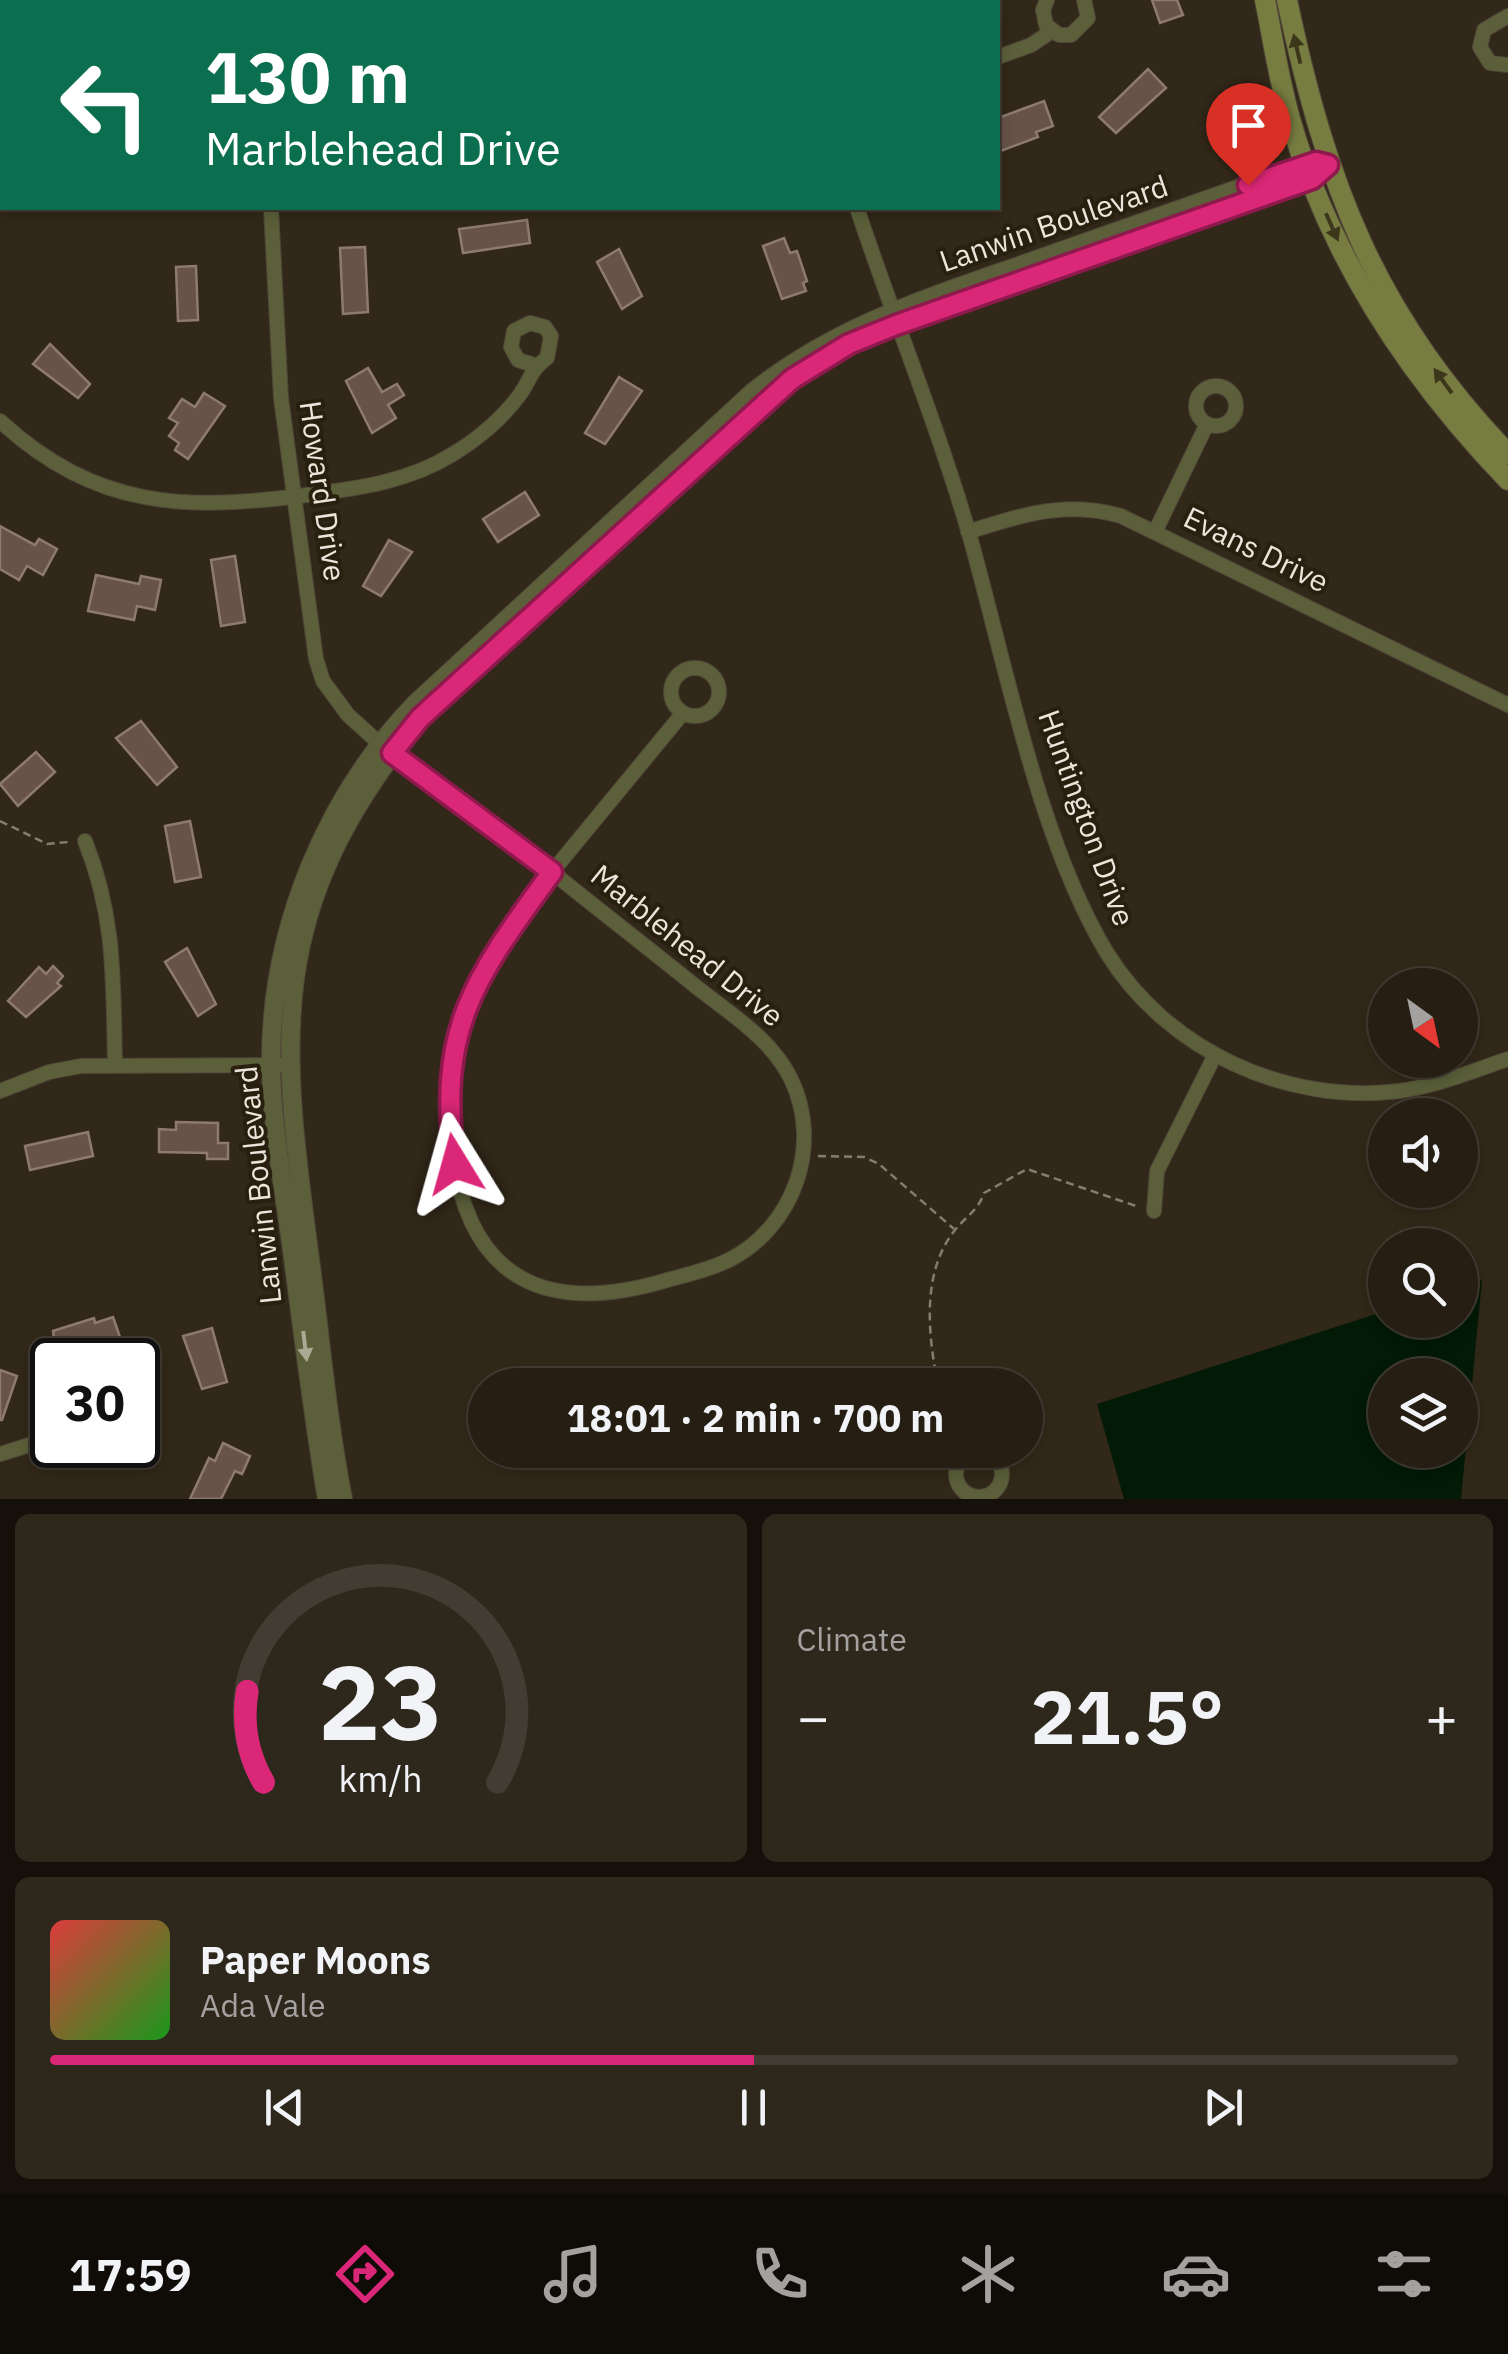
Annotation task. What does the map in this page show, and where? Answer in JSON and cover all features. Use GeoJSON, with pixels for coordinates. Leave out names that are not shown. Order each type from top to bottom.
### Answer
{"type":"FeatureCollection","features":[{"type":"Feature","properties":{"kind":"main road"},"geometry":{"type":"LineString","coordinates":[[1264,0],[1284,94],[1362,291],[1441,410],[1508,480]]}},
{"type":"Feature","properties":{"kind":"main road"},"geometry":{"type":"LineString","coordinates":[[1287,0],[1315,170],[1400,318],[1455,398],[1508,454]]}},
{"type":"Feature","properties":{"kind":"street"},"geometry":{"type":"LineString","coordinates":[[1047,0],[1043,18],[1052,31],[1070,35],[1085,25],[1084,0]]}},
{"type":"Feature","properties":{"kind":"street"},"geometry":{"type":"LineString","coordinates":[[1508,16],[1488,27],[1480,46],[1490,63],[1508,66]]}},
{"type":"Feature","properties":{"kind":"street"},"geometry":{"type":"LineString","coordinates":[[1000,56],[1031,46],[1052,31]]}},
{"type":"Feature","properties":{"kind":"street","name":"Lanwin Boulevard"},"geometry":{"type":"LineString","coordinates":[[327,1499],[279,1065],[277,986],[302,886],[322,838],[416,703],[753,392],[797,357],[848,328],[894,318],[1315,170]]}},
{"type":"Feature","properties":{"kind":"street","name":"Howard Drive"},"geometry":{"type":"LineString","coordinates":[[271,210],[278,366],[316,659],[334,699],[385,748]]}},
{"type":"Feature","properties":{"kind":"street","name":"Huntington Drive"},"geometry":{"type":"LineString","coordinates":[[858,210],[968,532],[1044,802],[1091,923],[1130,985],[1170,1023],[1215,1055],[1288,1084],[1361,1093],[1429,1086],[1508,1059]]}},
{"type":"Feature","properties":{"kind":"street"},"geometry":{"type":"LineString","coordinates":[[0,421],[64,469],[144,499],[210,506],[398,480],[453,454],[501,416],[522,392],[534,364]]}},
{"type":"Feature","properties":{"kind":"street"},"geometry":{"type":"LineString","coordinates":[[1155,532],[1207,424]]}},
{"type":"Feature","properties":{"kind":"street","name":"Evans Drive"},"geometry":{"type":"LineString","coordinates":[[968,532],[1030,512],[1077,507],[1121,516],[1508,704]]}},
{"type":"Feature","properties":{"kind":"street"},"geometry":{"type":"LineString","coordinates":[[552,872],[684,713]]}},
{"type":"Feature","properties":{"kind":"street","name":"Marblehead Drive"},"geometry":{"type":"LineString","coordinates":[[385,748],[552,872],[778,1057],[800,1102],[804,1155],[780,1215],[753,1244],[714,1266],[616,1295],[592,1297],[552,1291],[528,1281],[492,1254],[466,1214],[458,1192],[448,1110],[456,1039],[477,980],[552,872]]}},
{"type":"Feature","properties":{"kind":"street"},"geometry":{"type":"LineString","coordinates":[[85,841],[100,880],[112,936],[115,1064]]}},
{"type":"Feature","properties":{"kind":"street"},"geometry":{"type":"LineString","coordinates":[[1154,1211],[1157,1171],[1215,1055]]}},
{"type":"Feature","properties":{"kind":"street"},"geometry":{"type":"LineString","coordinates":[[0,1091],[49,1072],[115,1064],[279,1065]]}},
{"type":"Feature","properties":{"kind":"street","name":"Lanwin Boulevard"},"geometry":{"type":"LineString","coordinates":[[279,1065],[344,1499]]}},
{"type":"Feature","properties":{"kind":"street"},"geometry":{"type":"LineString","coordinates":[[0,1454],[30,1445]]}},
{"type":"Feature","properties":{"kind":"street"},"geometry":{"type":"LineString","coordinates":[[957,1468],[959,1487],[969,1498],[993,1492],[1002,1474],[999,1468]]}},
{"type":"Feature","properties":{"kind":"path"},"geometry":{"type":"LineString","coordinates":[[0,821],[47,844],[85,841]]}},
{"type":"Feature","properties":{"kind":"path"},"geometry":{"type":"LineString","coordinates":[[804,1155],[864,1157],[879,1164],[955,1230]]}},
{"type":"Feature","properties":{"kind":"path"},"geometry":{"type":"LineString","coordinates":[[934,1368],[930,1348],[936,1262],[955,1230],[980,1206],[984,1193],[1027,1169],[1154,1211]]}},
{"type":"Feature","properties":{"kind":"shaded area"},"geometry":{"type":"Polygon","coordinates":[[[1482,1280],[1478,1322],[1478,1281],[1482,1280]]]}},
{"type":"Feature","properties":{"kind":"shaded area"},"geometry":{"type":"Polygon","coordinates":[[[1368,1316],[1368,1338],[1476,1338],[1475,1358],[1368,1358],[1368,1468],[1464,1468],[1461,1499],[1124,1499],[1097,1404],[1368,1316]]]}},
{"type":"Feature","properties":{"kind":"building"},"geometry":{"type":"Polygon","coordinates":[[[1152,0],[1177,0],[1183,15],[1160,23],[1152,0]]]}},
{"type":"Feature","properties":{"kind":"building"},"geometry":{"type":"Polygon","coordinates":[[[1148,69],[1166,88],[1116,133],[1099,117],[1148,69]]]}},
{"type":"Feature","properties":{"kind":"building"},"geometry":{"type":"Polygon","coordinates":[[[1044,101],[1053,126],[1036,132],[1038,137],[1000,151],[1000,117],[1044,101]]]}},
{"type":"Feature","properties":{"kind":"building"},"geometry":{"type":"Polygon","coordinates":[[[527,220],[530,243],[463,253],[459,229],[527,220]]]}},
{"type":"Feature","properties":{"kind":"building"},"geometry":{"type":"Polygon","coordinates":[[[784,238],[790,253],[797,251],[807,281],[803,283],[806,291],[782,299],[763,246],[784,238]]]}},
{"type":"Feature","properties":{"kind":"building"},"geometry":{"type":"Polygon","coordinates":[[[365,247],[368,312],[343,314],[340,248],[365,247]]]}},
{"type":"Feature","properties":{"kind":"building"},"geometry":{"type":"Polygon","coordinates":[[[619,249],[642,296],[622,309],[597,262],[619,249]]]}},
{"type":"Feature","properties":{"kind":"building"},"geometry":{"type":"Polygon","coordinates":[[[196,266],[198,320],[178,321],[176,267],[196,266]]]}},
{"type":"Feature","properties":{"kind":"building"},"geometry":{"type":"Polygon","coordinates":[[[50,344],[90,384],[78,398],[33,364],[50,344]]]}},
{"type":"Feature","properties":{"kind":"building"},"geometry":{"type":"Polygon","coordinates":[[[368,368],[382,392],[397,384],[404,395],[388,405],[396,418],[372,433],[346,381],[368,368]]]}},
{"type":"Feature","properties":{"kind":"building"},"geometry":{"type":"Polygon","coordinates":[[[619,377],[642,391],[605,444],[585,433],[619,377]]]}},
{"type":"Feature","properties":{"kind":"building"},"geometry":{"type":"Polygon","coordinates":[[[204,393],[225,406],[188,459],[175,450],[179,443],[169,436],[178,423],[169,418],[182,399],[195,407],[204,393]]]}},
{"type":"Feature","properties":{"kind":"building"},"geometry":{"type":"Polygon","coordinates":[[[525,492],[539,515],[498,542],[483,519],[525,492]]]}},
{"type":"Feature","properties":{"kind":"building"},"geometry":{"type":"Polygon","coordinates":[[[0,526],[35,545],[39,539],[57,549],[43,575],[27,566],[19,580],[0,569],[0,526]]]}},
{"type":"Feature","properties":{"kind":"building"},"geometry":{"type":"Polygon","coordinates":[[[389,540],[412,552],[381,596],[363,586],[389,540]]]}},
{"type":"Feature","properties":{"kind":"building"},"geometry":{"type":"Polygon","coordinates":[[[235,556],[245,622],[221,626],[211,560],[235,556]]]}},
{"type":"Feature","properties":{"kind":"building"},"geometry":{"type":"Polygon","coordinates":[[[96,575],[139,584],[141,576],[161,580],[155,610],[137,606],[134,620],[88,611],[96,575]]]}},
{"type":"Feature","properties":{"kind":"building"},"geometry":{"type":"Polygon","coordinates":[[[141,721],[177,767],[157,785],[116,738],[141,721]]]}},
{"type":"Feature","properties":{"kind":"building"},"geometry":{"type":"Polygon","coordinates":[[[36,752],[55,772],[18,806],[0,784],[36,752]]]}},
{"type":"Feature","properties":{"kind":"building"},"geometry":{"type":"Polygon","coordinates":[[[190,821],[201,877],[175,882],[165,826],[190,821]]]}},
{"type":"Feature","properties":{"kind":"building"},"geometry":{"type":"Polygon","coordinates":[[[187,948],[216,1004],[198,1016],[165,962],[187,948]]]}},
{"type":"Feature","properties":{"kind":"building"},"geometry":{"type":"Polygon","coordinates":[[[53,966],[63,976],[57,983],[61,986],[26,1017],[8,1001],[39,967],[46,974],[53,966]]]}},
{"type":"Feature","properties":{"kind":"building"},"geometry":{"type":"Polygon","coordinates":[[[176,1122],[218,1123],[218,1143],[228,1143],[228,1159],[207,1159],[207,1153],[159,1152],[159,1129],[176,1130],[176,1122]]]}},
{"type":"Feature","properties":{"kind":"building"},"geometry":{"type":"Polygon","coordinates":[[[88,1132],[93,1156],[30,1170],[25,1146],[88,1132]]]}},
{"type":"Feature","properties":{"kind":"building"},"geometry":{"type":"Polygon","coordinates":[[[113,1317],[120,1338],[54,1338],[53,1331],[94,1318],[95,1323],[113,1317]]]}},
{"type":"Feature","properties":{"kind":"building"},"geometry":{"type":"Polygon","coordinates":[[[212,1328],[227,1382],[202,1389],[183,1336],[212,1328]]]}},
{"type":"Feature","properties":{"kind":"building"},"geometry":{"type":"Polygon","coordinates":[[[0,1370],[17,1376],[2,1420],[0,1420],[0,1370]]]}},
{"type":"Feature","properties":{"kind":"building"},"geometry":{"type":"Polygon","coordinates":[[[223,1443],[250,1456],[242,1474],[235,1471],[221,1499],[190,1499],[209,1458],[215,1461],[223,1443]]]}},
{"type":"Feature","properties":{"kind":"route"},"geometry":{"type":"LineString","coordinates":[[455,1164],[448,1110],[449,1076],[464,1011],[488,962],[552,872],[392,753],[420,718],[792,379],[849,344],[896,325],[1312,179],[1328,165],[1316,162],[1248,185]]}}]}
